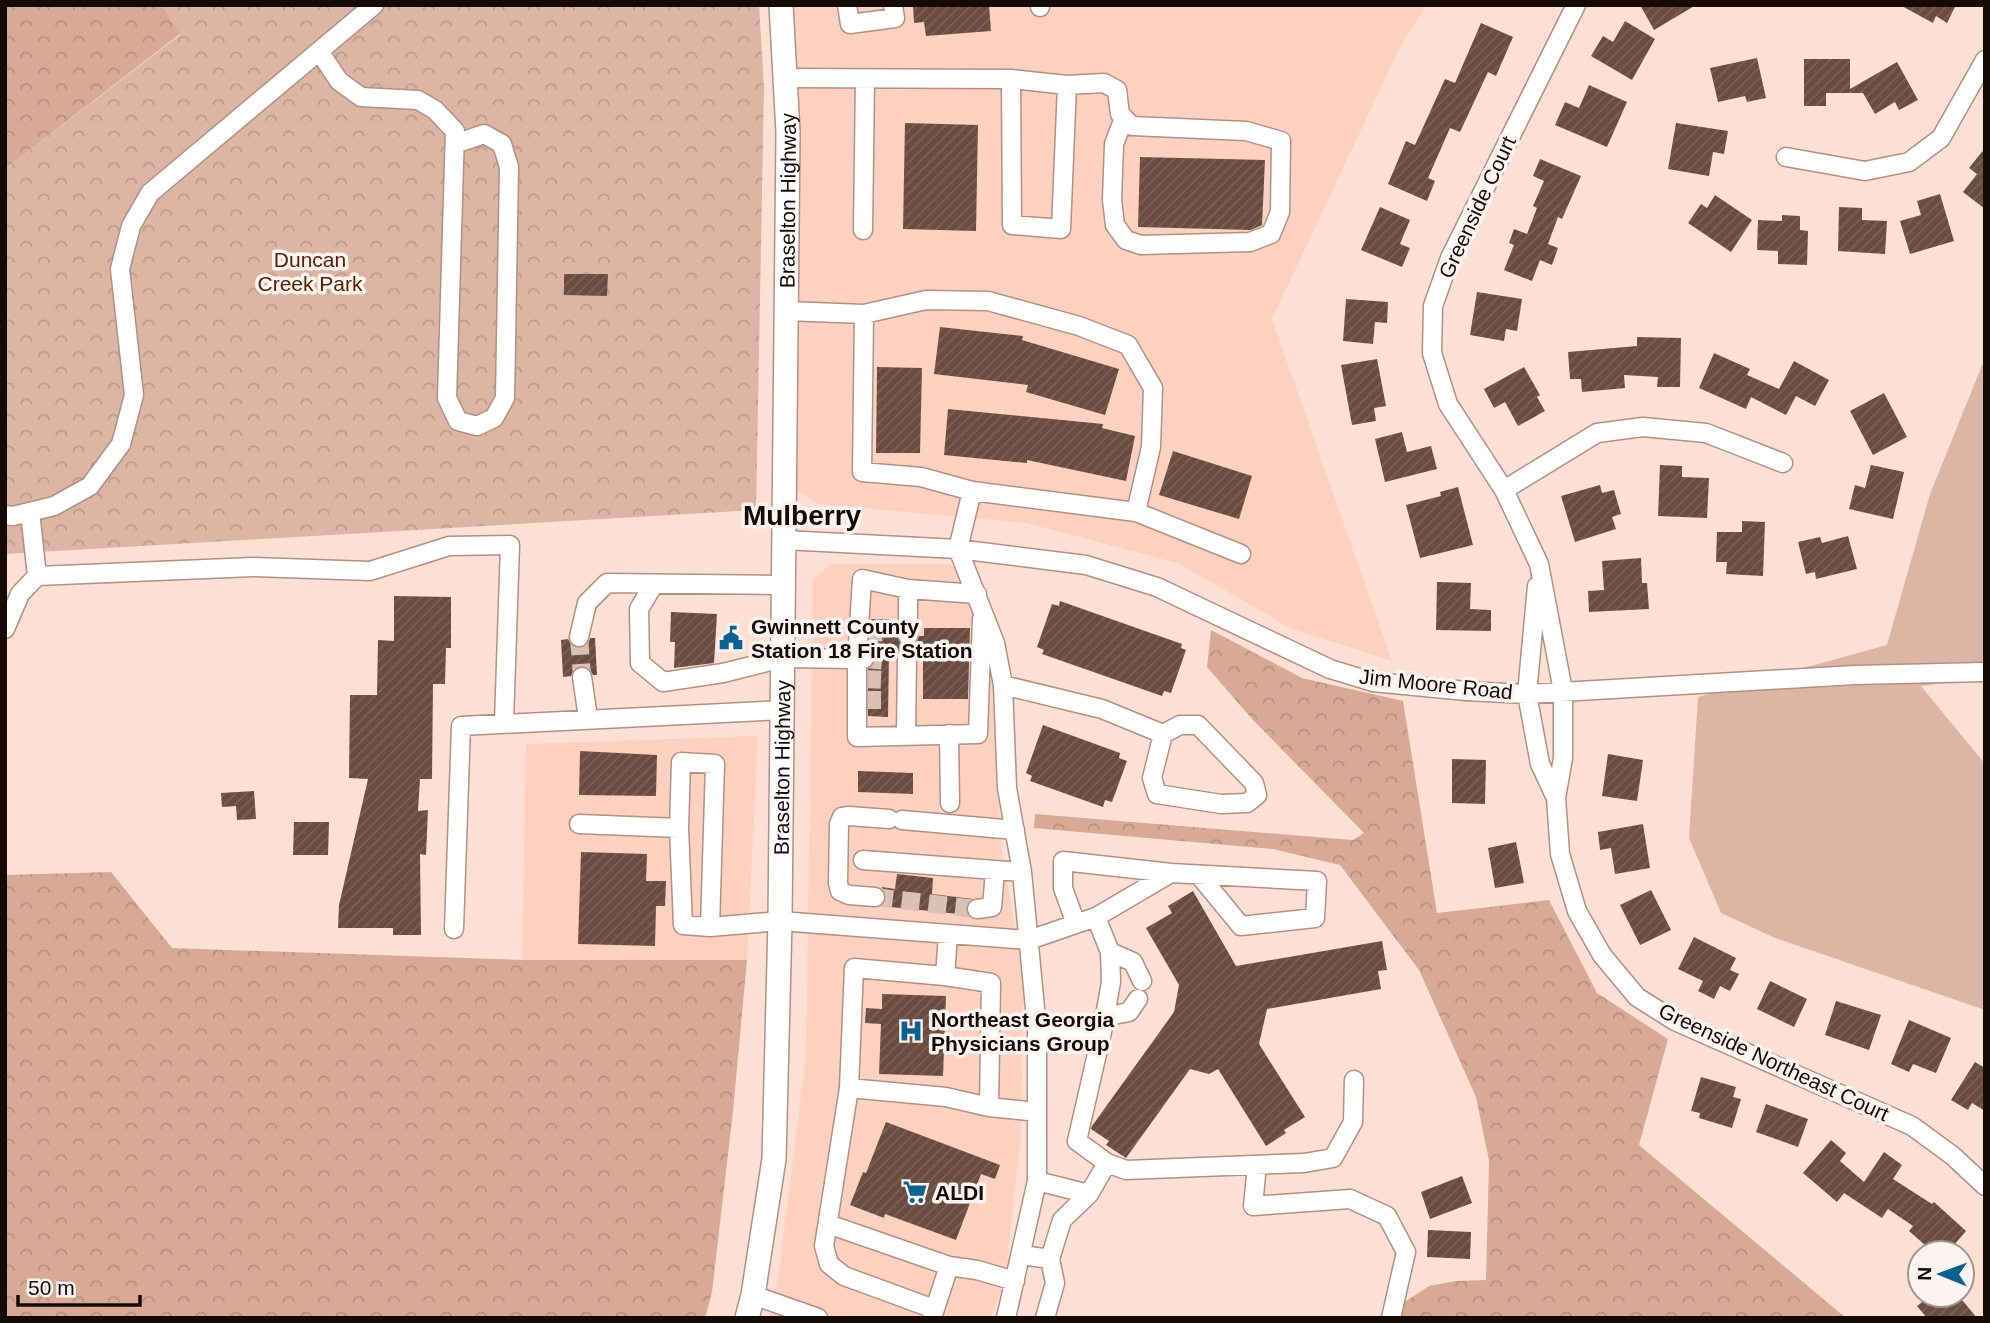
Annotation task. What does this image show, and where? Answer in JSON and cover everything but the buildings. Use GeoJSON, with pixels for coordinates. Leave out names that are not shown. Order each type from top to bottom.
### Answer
{"type":"FeatureCollection","features":[{"type":"Feature","properties":{"kind":"main road","name":"Braselton Highway"},"geometry":{"type":"LineString","coordinates":[[747,1318],[774,1159],[783,710],[788,132],[781,5]]}},
{"type":"Feature","properties":{"kind":"street"},"geometry":{"type":"LineString","coordinates":[[5,515],[13,516],[54,506],[90,486],[121,444],[134,395],[120,270],[131,226],[150,193],[374,5]]}},
{"type":"Feature","properties":{"kind":"street"},"geometry":{"type":"LineString","coordinates":[[847,5],[850,24],[895,18],[893,5]]}},
{"type":"Feature","properties":{"kind":"street","name":"Greenside Court"},"geometry":{"type":"LineString","coordinates":[[1563,691],[1539,564],[1504,490],[1448,404],[1432,353],[1433,306],[1450,258],[1576,5]]}},
{"type":"Feature","properties":{"kind":"street"},"geometry":{"type":"LineString","coordinates":[[320,51],[339,81],[361,97],[418,100],[436,110],[455,131],[447,398],[458,421],[477,426],[494,418],[505,398],[509,167],[502,144],[484,134],[455,144]]}},
{"type":"Feature","properties":{"kind":"street"},"geometry":{"type":"LineString","coordinates":[[1786,157],[1865,171],[1909,162],[1941,138],[1985,60]]}},
{"type":"Feature","properties":{"kind":"street"},"geometry":{"type":"LineString","coordinates":[[785,78],[1011,79],[1067,85],[1104,83],[1117,90],[1120,114],[1124,118],[1132,126],[1246,131],[1281,141],[1280,212],[1271,234],[1250,242],[1141,245],[1126,240],[1115,225],[1112,200],[1114,144],[1124,118]]}},
{"type":"Feature","properties":{"kind":"street"},"geometry":{"type":"LineString","coordinates":[[863,230],[865,79]]}},
{"type":"Feature","properties":{"kind":"street"},"geometry":{"type":"LineString","coordinates":[[1011,79],[1012,225],[1061,229],[1067,85]]}},
{"type":"Feature","properties":{"kind":"street"},"geometry":{"type":"LineString","coordinates":[[786,311],[864,314],[926,300],[988,301],[1079,327],[1128,345],[1153,388],[1151,447],[1136,512]]}},
{"type":"Feature","properties":{"kind":"street"},"geometry":{"type":"LineString","coordinates":[[864,314],[862,472],[921,477],[972,491],[1136,512],[1241,554]]}},
{"type":"Feature","properties":{"kind":"street"},"geometry":{"type":"LineString","coordinates":[[1504,490],[1597,433],[1643,427],[1706,433],[1783,463]]}},
{"type":"Feature","properties":{"kind":"street"},"geometry":{"type":"LineString","coordinates":[[972,491],[958,549],[995,643],[1003,685],[1007,788],[1022,872],[1037,1029],[1037,1181],[1006,1318]]}},
{"type":"Feature","properties":{"kind":"street"},"geometry":{"type":"LineString","coordinates":[[30,512],[37,576]]}},
{"type":"Feature","properties":{"kind":"street","name":"Jim Moore Road"},"geometry":{"type":"LineString","coordinates":[[784,540],[958,549],[1086,565],[1157,587],[1330,669],[1373,682],[1527,694],[1855,676],[1985,672]]}},
{"type":"Feature","properties":{"kind":"street"},"geometry":{"type":"LineString","coordinates":[[5,629],[20,594],[37,576],[253,567],[370,571],[449,547],[510,545],[504,722]]}},
{"type":"Feature","properties":{"kind":"street"},"geometry":{"type":"LineString","coordinates":[[1527,694],[1539,564]]}},
{"type":"Feature","properties":{"kind":"street"},"geometry":{"type":"LineString","coordinates":[[862,579],[980,601],[978,734],[857,737],[862,579]]}},
{"type":"Feature","properties":{"kind":"street"},"geometry":{"type":"LineString","coordinates":[[579,637],[587,603],[607,583],[784,585]]}},
{"type":"Feature","properties":{"kind":"street"},"geometry":{"type":"LineString","coordinates":[[654,584],[639,609],[640,663],[663,682],[723,673],[783,658],[860,659]]}},
{"type":"Feature","properties":{"kind":"street"},"geometry":{"type":"LineString","coordinates":[[889,632],[908,634],[908,589]]}},
{"type":"Feature","properties":{"kind":"street"},"geometry":{"type":"LineString","coordinates":[[900,667],[907,700],[906,736]]}},
{"type":"Feature","properties":{"kind":"street"},"geometry":{"type":"LineString","coordinates":[[582,677],[588,718]]}},
{"type":"Feature","properties":{"kind":"street"},"geometry":{"type":"LineString","coordinates":[[1003,685],[1102,709],[1163,734]]}},
{"type":"Feature","properties":{"kind":"street","name":"Greenside Northeast Court"},"geometry":{"type":"LineString","coordinates":[[1563,691],[1563,758],[1556,798],[1560,854],[1577,911],[1602,955],[1637,997],[1675,1021],[1912,1126],[1953,1156],[1985,1186]]}},
{"type":"Feature","properties":{"kind":"street","name":"Greenside Northeast Court"},"geometry":{"type":"LineString","coordinates":[[1527,694],[1540,764],[1556,798]]}},
{"type":"Feature","properties":{"kind":"street"},"geometry":{"type":"LineString","coordinates":[[888,700],[907,700]]}},
{"type":"Feature","properties":{"kind":"street"},"geometry":{"type":"LineString","coordinates":[[980,711],[1004,709]]}},
{"type":"Feature","properties":{"kind":"street"},"geometry":{"type":"LineString","coordinates":[[454,929],[461,726],[783,710]]}},
{"type":"Feature","properties":{"kind":"street"},"geometry":{"type":"LineString","coordinates":[[1180,725],[1198,725],[1254,783],[1257,795],[1247,803],[1221,804],[1157,794],[1152,778],[1163,734],[1180,725]]}},
{"type":"Feature","properties":{"kind":"street"},"geometry":{"type":"LineString","coordinates":[[949,734],[950,803]]}},
{"type":"Feature","properties":{"kind":"street"},"geometry":{"type":"LineString","coordinates":[[710,927],[715,764],[681,762],[679,828],[683,925],[710,927],[780,921],[1029,940],[1096,917],[1171,873]]}},
{"type":"Feature","properties":{"kind":"street"},"geometry":{"type":"LineString","coordinates":[[875,897],[849,895],[840,891],[839,824],[842,817],[1015,830]]}},
{"type":"Feature","properties":{"kind":"street"},"geometry":{"type":"LineString","coordinates":[[579,824],[679,828]]}},
{"type":"Feature","properties":{"kind":"street"},"geometry":{"type":"LineString","coordinates":[[863,860],[1022,872]]}},
{"type":"Feature","properties":{"kind":"street"},"geometry":{"type":"LineString","coordinates":[[1076,924],[1063,888],[1063,861],[1171,873],[1317,881],[1315,918],[1241,926],[1199,875]]}},
{"type":"Feature","properties":{"kind":"street"},"geometry":{"type":"LineString","coordinates":[[977,909],[992,907],[995,870]]}},
{"type":"Feature","properties":{"kind":"street"},"geometry":{"type":"LineString","coordinates":[[1096,917],[1110,952],[1111,982],[1077,1141],[1107,1163],[1126,1170],[1304,1163],[1333,1158],[1353,1122],[1354,1080]]}},
{"type":"Feature","properties":{"kind":"street"},"geometry":{"type":"LineString","coordinates":[[945,976],[948,934]]}},
{"type":"Feature","properties":{"kind":"street"},"geometry":{"type":"LineString","coordinates":[[1110,952],[1133,962],[1142,981]]}},
{"type":"Feature","properties":{"kind":"street"},"geometry":{"type":"LineString","coordinates":[[949,1266],[933,1313],[844,1276],[829,1264],[824,1246],[849,1088],[854,968],[991,983],[989,1107]]}},
{"type":"Feature","properties":{"kind":"street"},"geometry":{"type":"LineString","coordinates":[[1037,1029],[1103,1025],[1129,1013],[1138,999]]}},
{"type":"Feature","properties":{"kind":"street"},"geometry":{"type":"LineString","coordinates":[[849,1088],[946,1097],[989,1107],[1037,1112]]}},
{"type":"Feature","properties":{"kind":"street"},"geometry":{"type":"LineString","coordinates":[[1045,1318],[1055,1283],[1049,1259],[1062,1220],[1089,1194],[1107,1163]]}},
{"type":"Feature","properties":{"kind":"street"},"geometry":{"type":"LineString","coordinates":[[1257,1165],[1253,1206],[1350,1199],[1387,1216],[1406,1252],[1391,1318]]}},
{"type":"Feature","properties":{"kind":"street"},"geometry":{"type":"LineString","coordinates":[[1037,1181],[1089,1194]]}},
{"type":"Feature","properties":{"kind":"street"},"geometry":{"type":"LineString","coordinates":[[828,1224],[949,1266],[977,1270],[1015,1281]]}},
{"type":"Feature","properties":{"kind":"street"},"geometry":{"type":"LineString","coordinates":[[1022,1255],[1049,1259]]}},
{"type":"Feature","properties":{"kind":"street"},"geometry":{"type":"LineString","coordinates":[[753,1295],[818,1318]]}},
{"type":"Feature","properties":{"kind":"shaded area"},"geometry":{"type":"Polygon","coordinates":[[[789,5],[1426,5],[1400,47],[1272,319],[1392,661],[1292,629],[1180,564],[1027,523],[819,504],[791,486],[789,5]]]}},
{"type":"Feature","properties":{"kind":"shaded area"},"geometry":{"type":"Polygon","coordinates":[[[831,564],[947,564],[971,573],[992,648],[1001,845],[1024,978],[1021,1139],[1005,1279],[991,1318],[769,1318],[778,1279],[806,1056],[813,579],[831,564]]]}},
{"type":"Feature","properties":{"kind":"shaded area"},"geometry":{"type":"Polygon","coordinates":[[[758,736],[747,960],[522,960],[526,744],[758,736]]]}},
{"type":"Feature","properties":{"kind":"green space"},"geometry":{"type":"Polygon","coordinates":[[[5,5],[162,5],[180,34],[5,169],[5,5]]]}},
{"type":"Feature","properties":{"kind":"green space","name":"Duncan Creek Park"},"geometry":{"type":"Polygon","coordinates":[[[162,5],[759,5],[764,88],[756,510],[5,554],[5,169],[180,35],[162,5]]]}},
{"type":"Feature","properties":{"kind":"green space"},"geometry":{"type":"Polygon","coordinates":[[[1985,358],[1985,678],[1921,686],[1985,764],[1985,1010],[1775,938],[1721,913],[1689,838],[1698,697],[1887,645],[1930,494],[1985,358]]]}},
{"type":"Feature","properties":{"kind":"green space"},"geometry":{"type":"Polygon","coordinates":[[[1211,630],[1302,678],[1403,701],[1437,913],[1549,900],[1597,993],[1668,1039],[1639,1145],[1846,1318],[1401,1318],[1403,1303],[1429,1286],[1456,1281],[1486,1280],[1489,1161],[1476,1097],[1419,970],[1340,865],[1273,849],[1034,828],[1035,814],[1353,840],[1364,833],[1252,719],[1207,667],[1211,630]]]}},
{"type":"Feature","properties":{"kind":"green space"},"geometry":{"type":"Polygon","coordinates":[[[111,872],[172,948],[522,960],[747,960],[712,1292],[705,1318],[5,1318],[5,875],[111,872]]]}},
{"type":"Feature","properties":{"kind":"tunnel"},"geometry":{"type":"LineString","coordinates":[[864,633],[889,632]]}},
{"type":"Feature","properties":{"kind":"tunnel"},"geometry":{"type":"LineString","coordinates":[[579,637],[582,677]]}},
{"type":"Feature","properties":{"kind":"tunnel"},"geometry":{"type":"LineString","coordinates":[[864,659],[889,661]]}},
{"type":"Feature","properties":{"kind":"tunnel"},"geometry":{"type":"LineString","coordinates":[[863,679],[888,680]]}},
{"type":"Feature","properties":{"kind":"tunnel"},"geometry":{"type":"LineString","coordinates":[[863,700],[888,700]]}},
{"type":"Feature","properties":{"kind":"tunnel"},"geometry":{"type":"LineString","coordinates":[[875,897],[977,909]]}},
{"type":"Feature","properties":{"kind":"place","name":"Gwinnett County Station 18 Fire Station"},"geometry":{"type":"Point","coordinates":[731,638]}},
{"type":"Feature","properties":{"kind":"place","name":"Northeast Georgia Physicians Group"},"geometry":{"type":"Point","coordinates":[911,1031]}},
{"type":"Feature","properties":{"kind":"place","name":"ALDI"},"geometry":{"type":"Point","coordinates":[915,1192]}},
{"type":"Feature","properties":{"kind":"district","name":"Mulberry"},"geometry":{"type":"Point","coordinates":[802,515]}}]}
